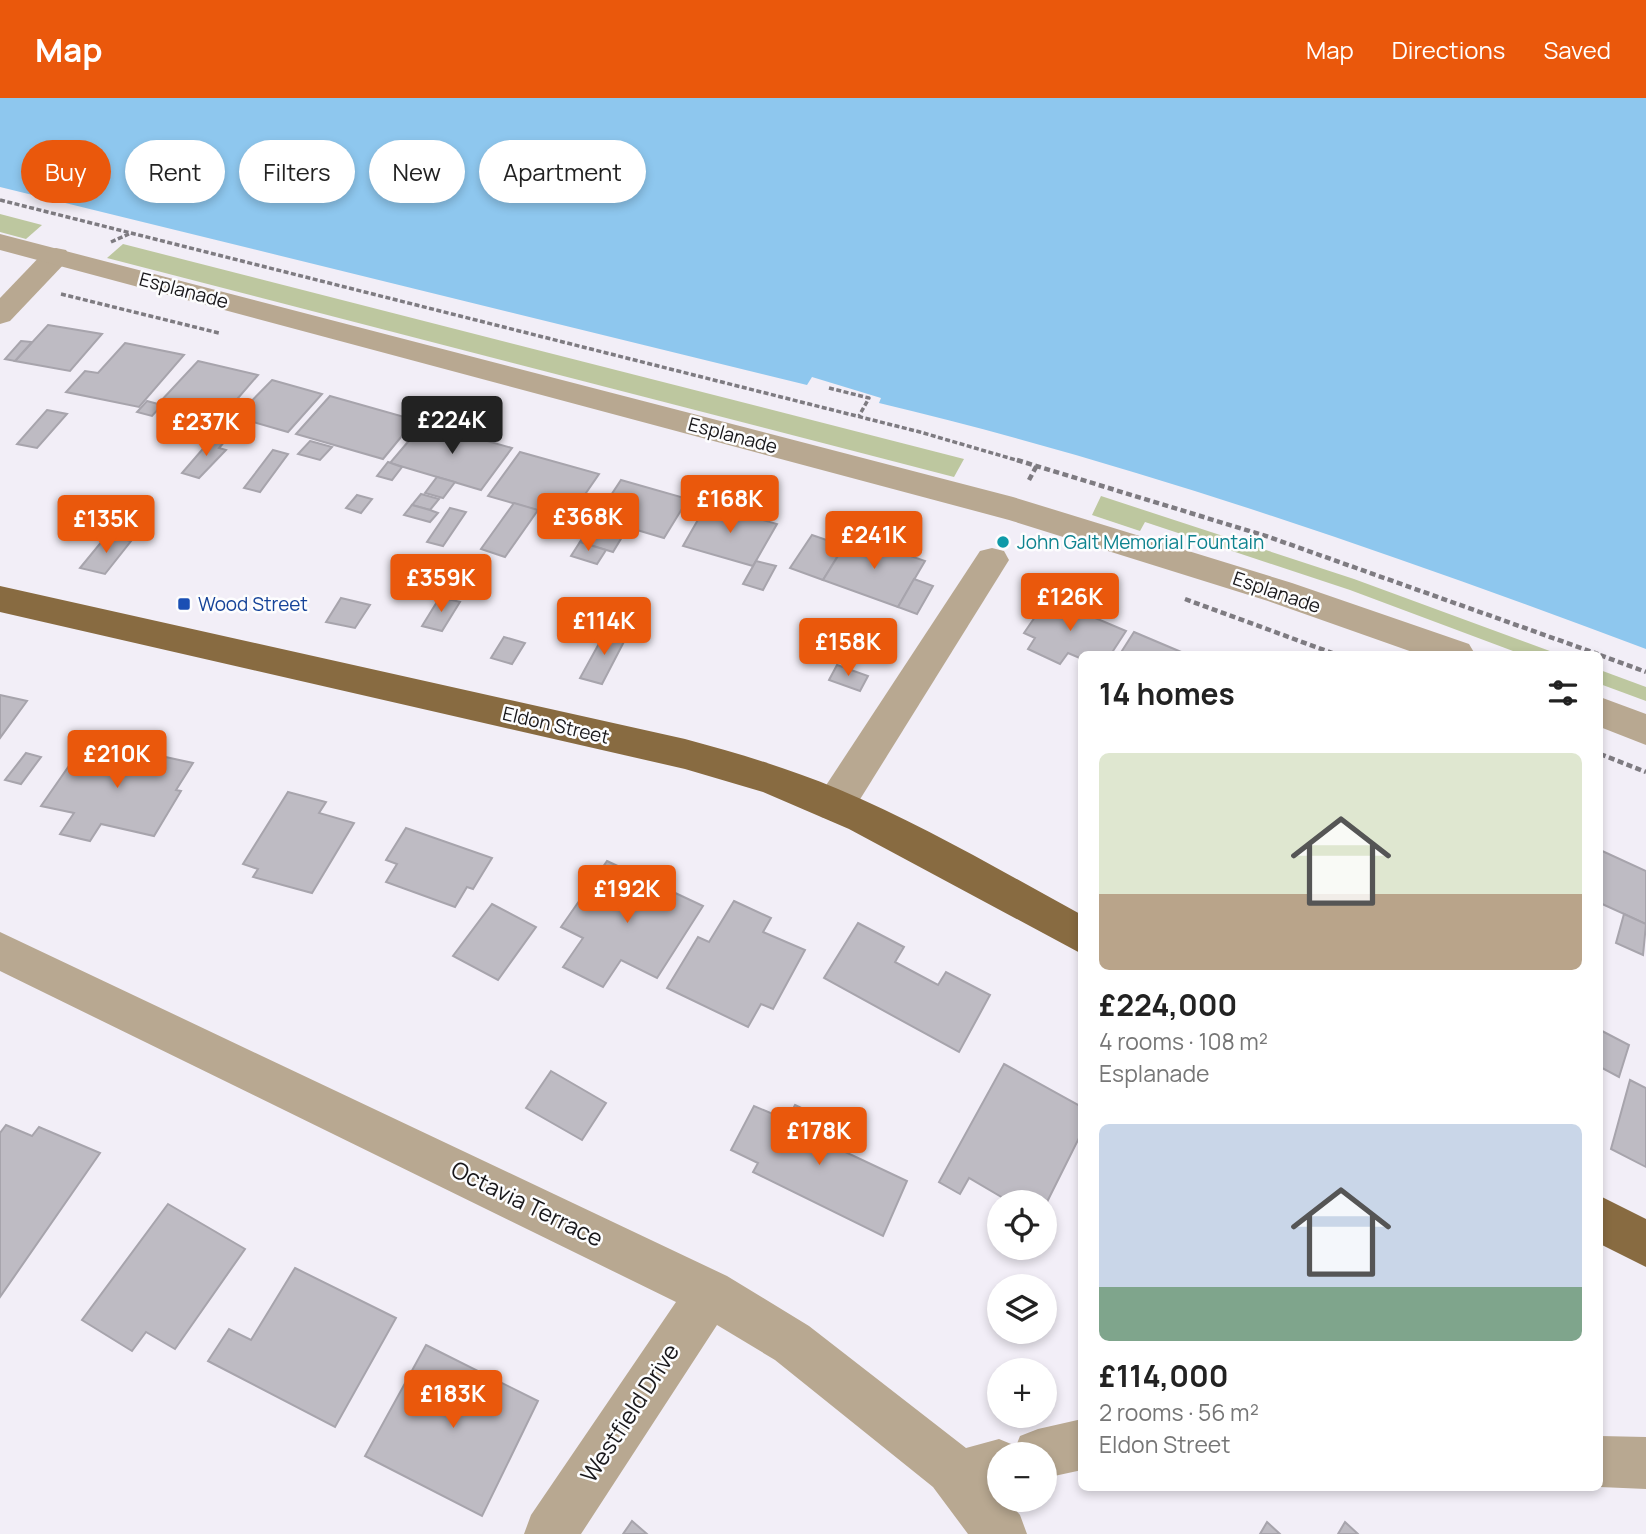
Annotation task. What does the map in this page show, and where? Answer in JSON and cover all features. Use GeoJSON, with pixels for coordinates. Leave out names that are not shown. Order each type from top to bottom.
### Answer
{"type":"FeatureCollection","features":[{"type":"Feature","properties":{"kind":"main road","name":"Eldon Street"},"geometry":{"type":"LineString","coordinates":[[7,605],[685,754],[785,784],[880,826],[1078,934]]}},
{"type":"Feature","properties":{"kind":"main road"},"geometry":{"type":"LineString","coordinates":[[1603,1221],[1646,1244]]}},
{"type":"Feature","properties":{"kind":"street","name":"Esplanade"},"geometry":{"type":"LineString","coordinates":[[0,242],[1013,509],[1267,588],[1448,651]]}},
{"type":"Feature","properties":{"kind":"street"},"geometry":{"type":"LineString","coordinates":[[0,315],[56,256]]}},
{"type":"Feature","properties":{"kind":"street"},"geometry":{"type":"LineString","coordinates":[[835,805],[992,560]]}},
{"type":"Feature","properties":{"kind":"street"},"geometry":{"type":"LineString","coordinates":[[1603,713],[1646,730]]}},
{"type":"Feature","properties":{"kind":"street","name":"Octavia Terrace"},"geometry":{"type":"LineString","coordinates":[[0,951],[710,1293],[792,1343],[978,1471],[1001,1534]]}},
{"type":"Feature","properties":{"kind":"street","name":"Westfield Drive"},"geometry":{"type":"LineString","coordinates":[[550,1534],[710,1293]]}},
{"type":"Feature","properties":{"kind":"street"},"geometry":{"type":"LineString","coordinates":[[1057,1450],[1078,1445]]}},
{"type":"Feature","properties":{"kind":"path"},"geometry":{"type":"LineString","coordinates":[[0,201],[859,416],[1145,497],[1469,606],[1588,651]]}},
{"type":"Feature","properties":{"kind":"path"},"geometry":{"type":"LineString","coordinates":[[829,387],[869,398],[859,416]]}},
{"type":"Feature","properties":{"kind":"path"},"geometry":{"type":"LineString","coordinates":[[1176,596],[1327,651]]}},
{"type":"Feature","properties":{"kind":"path"},"geometry":{"type":"LineString","coordinates":[[1603,656],[1646,672]]}},
{"type":"Feature","properties":{"kind":"path"},"geometry":{"type":"LineString","coordinates":[[1603,755],[1646,772]]}},
{"type":"Feature","properties":{"kind":"green space"},"geometry":{"type":"Polygon","coordinates":[[[0,214],[42,225],[26,239],[0,232],[0,214]]]}},
{"type":"Feature","properties":{"kind":"green space"},"geometry":{"type":"Polygon","coordinates":[[[123,244],[964,459],[954,477],[107,258],[123,244]]]}},
{"type":"Feature","properties":{"kind":"green space"},"geometry":{"type":"Polygon","coordinates":[[[1101,496],[1354,579],[1550,651],[1513,651],[1350,590],[1145,522],[1140,531],[1092,515],[1101,496]]]}},
{"type":"Feature","properties":{"kind":"green space"},"geometry":{"type":"Polygon","coordinates":[[[1603,671],[1646,687],[1646,701],[1603,685],[1603,671]]]}},
{"type":"Feature","properties":{"kind":"water"},"geometry":{"type":"Polygon","coordinates":[[[0,98],[1646,98],[1646,649],[1266,514],[1074,454],[879,403],[881,398],[812,377],[807,385],[65,203],[111,203],[111,140],[21,140],[21,192],[0,187],[0,98]]]}},
{"type":"Feature","properties":{"kind":"building"},"geometry":{"type":"Polygon","coordinates":[[[48,325],[102,334],[70,371],[15,361],[48,325]]]}},
{"type":"Feature","properties":{"kind":"building"},"geometry":{"type":"Polygon","coordinates":[[[21,341],[32,342],[15,361],[5,359],[21,341]]]}},
{"type":"Feature","properties":{"kind":"building"},"geometry":{"type":"Polygon","coordinates":[[[125,343],[184,355],[139,407],[66,392],[85,371],[98,373],[125,343]]]}},
{"type":"Feature","properties":{"kind":"building"},"geometry":{"type":"Polygon","coordinates":[[[198,361],[258,375],[219,420],[158,404],[198,361]]]}},
{"type":"Feature","properties":{"kind":"building"},"geometry":{"type":"Polygon","coordinates":[[[272,380],[322,394],[288,432],[236,417],[272,380]]]}},
{"type":"Feature","properties":{"kind":"building"},"geometry":{"type":"Polygon","coordinates":[[[330,396],[415,420],[383,459],[296,434],[330,396]]]}},
{"type":"Feature","properties":{"kind":"building"},"geometry":{"type":"Polygon","coordinates":[[[147,401],[162,405],[152,416],[137,412],[147,401]]]}},
{"type":"Feature","properties":{"kind":"building"},"geometry":{"type":"Polygon","coordinates":[[[47,410],[67,414],[37,448],[17,444],[47,410]]]}},
{"type":"Feature","properties":{"kind":"building"},"geometry":{"type":"Polygon","coordinates":[[[233,416],[245,420],[226,440],[214,436],[233,416]]]}},
{"type":"Feature","properties":{"kind":"building"},"geometry":{"type":"Polygon","coordinates":[[[424,423],[512,448],[481,490],[390,463],[424,423]]]}},
{"type":"Feature","properties":{"kind":"building"},"geometry":{"type":"Polygon","coordinates":[[[214,436],[226,440],[219,448],[226,450],[199,478],[182,473],[214,436]]]}},
{"type":"Feature","properties":{"kind":"building"},"geometry":{"type":"Polygon","coordinates":[[[310,441],[332,447],[320,460],[298,454],[310,441]]]}},
{"type":"Feature","properties":{"kind":"building"},"geometry":{"type":"Polygon","coordinates":[[[273,450],[288,454],[260,492],[244,488],[273,450]]]}},
{"type":"Feature","properties":{"kind":"building"},"geometry":{"type":"Polygon","coordinates":[[[520,452],[599,474],[568,519],[488,496],[520,452]]]}},
{"type":"Feature","properties":{"kind":"building"},"geometry":{"type":"Polygon","coordinates":[[[388,462],[402,467],[392,480],[377,476],[388,462]]]}},
{"type":"Feature","properties":{"kind":"building"},"geometry":{"type":"Polygon","coordinates":[[[437,477],[455,482],[443,498],[425,493],[437,477]]]}},
{"type":"Feature","properties":{"kind":"building"},"geometry":{"type":"Polygon","coordinates":[[[621,480],[688,499],[664,538],[596,518],[621,480]]]}},
{"type":"Feature","properties":{"kind":"building"},"geometry":{"type":"Polygon","coordinates":[[[421,494],[439,499],[430,510],[412,505],[421,494]]]}},
{"type":"Feature","properties":{"kind":"building"},"geometry":{"type":"Polygon","coordinates":[[[357,495],[372,499],[361,513],[346,508],[357,495]]]}},
{"type":"Feature","properties":{"kind":"building"},"geometry":{"type":"Polygon","coordinates":[[[514,503],[538,510],[505,557],[481,549],[514,503]]]}},
{"type":"Feature","properties":{"kind":"building"},"geometry":{"type":"Polygon","coordinates":[[[707,504],[777,524],[753,566],[683,546],[707,504]]]}},
{"type":"Feature","properties":{"kind":"building"},"geometry":{"type":"Polygon","coordinates":[[[412,505],[438,513],[430,522],[404,515],[412,505]]]}},
{"type":"Feature","properties":{"kind":"building"},"geometry":{"type":"Polygon","coordinates":[[[450,508],[466,512],[443,546],[427,542],[450,508]]]}},
{"type":"Feature","properties":{"kind":"building"},"geometry":{"type":"Polygon","coordinates":[[[596,518],[628,527],[613,552],[580,542],[596,518]]]}},
{"type":"Feature","properties":{"kind":"building"},"geometry":{"type":"Polygon","coordinates":[[[107,535],[131,541],[105,574],[80,568],[107,535]]]}},
{"type":"Feature","properties":{"kind":"building"},"geometry":{"type":"Polygon","coordinates":[[[812,535],[844,546],[823,580],[790,568],[812,535]]]}},
{"type":"Feature","properties":{"kind":"building"},"geometry":{"type":"Polygon","coordinates":[[[851,535],[925,561],[898,607],[823,580],[851,535]]]}},
{"type":"Feature","properties":{"kind":"building"},"geometry":{"type":"Polygon","coordinates":[[[580,542],[606,550],[597,564],[571,556],[580,542]]]}},
{"type":"Feature","properties":{"kind":"building"},"geometry":{"type":"Polygon","coordinates":[[[756,561],[776,566],[763,590],[743,584],[756,561]]]}},
{"type":"Feature","properties":{"kind":"building"},"geometry":{"type":"Polygon","coordinates":[[[914,579],[933,586],[917,614],[898,607],[914,579]]]}},
{"type":"Feature","properties":{"kind":"building"},"geometry":{"type":"Polygon","coordinates":[[[440,597],[460,602],[442,631],[422,626],[440,597]]]}},
{"type":"Feature","properties":{"kind":"building"},"geometry":{"type":"Polygon","coordinates":[[[341,598],[370,605],[355,628],[326,622],[341,598]]]}},
{"type":"Feature","properties":{"kind":"building"},"geometry":{"type":"Polygon","coordinates":[[[1048,598],[1126,631],[1113,651],[1078,651],[1078,657],[1068,653],[1060,664],[1028,649],[1035,638],[1024,633],[1048,598]]]}},
{"type":"Feature","properties":{"kind":"building"},"geometry":{"type":"Polygon","coordinates":[[[607,629],[628,634],[602,684],[580,678],[607,629]]]}},
{"type":"Feature","properties":{"kind":"building"},"geometry":{"type":"Polygon","coordinates":[[[1134,632],[1179,651],[1122,651],[1134,632]]]}},
{"type":"Feature","properties":{"kind":"building"},"geometry":{"type":"Polygon","coordinates":[[[504,637],[525,643],[512,664],[491,658],[504,637]]]}},
{"type":"Feature","properties":{"kind":"building"},"geometry":{"type":"Polygon","coordinates":[[[837,665],[868,676],[860,691],[829,680],[837,665]]]}},
{"type":"Feature","properties":{"kind":"building"},"geometry":{"type":"Polygon","coordinates":[[[0,695],[27,701],[0,738],[0,695]]]}},
{"type":"Feature","properties":{"kind":"building"},"geometry":{"type":"Polygon","coordinates":[[[87,740],[193,763],[176,790],[181,791],[154,836],[101,824],[90,841],[60,834],[74,813],[41,806],[87,740]]]}},
{"type":"Feature","properties":{"kind":"building"},"geometry":{"type":"Polygon","coordinates":[[[26,753],[41,757],[21,784],[5,780],[26,753]]]}},
{"type":"Feature","properties":{"kind":"building"},"geometry":{"type":"Polygon","coordinates":[[[288,792],[326,802],[319,813],[354,823],[312,893],[253,877],[258,869],[243,864],[288,792]]]}},
{"type":"Feature","properties":{"kind":"building"},"geometry":{"type":"Polygon","coordinates":[[[406,828],[492,858],[473,889],[467,887],[455,907],[386,882],[397,864],[386,860],[406,828]]]}},
{"type":"Feature","properties":{"kind":"building"},"geometry":{"type":"Polygon","coordinates":[[[1603,851],[1646,871],[1646,924],[1603,904],[1603,851]]]}},
{"type":"Feature","properties":{"kind":"building"},"geometry":{"type":"Polygon","coordinates":[[[607,861],[703,906],[657,978],[621,960],[603,987],[563,967],[583,938],[561,927],[607,861]]]}},
{"type":"Feature","properties":{"kind":"building"},"geometry":{"type":"Polygon","coordinates":[[[734,901],[771,918],[763,932],[805,950],[773,1009],[761,1004],[748,1027],[667,988],[698,937],[709,942],[734,901]]]}},
{"type":"Feature","properties":{"kind":"building"},"geometry":{"type":"Polygon","coordinates":[[[492,904],[536,927],[498,980],[453,956],[492,904]]]}},
{"type":"Feature","properties":{"kind":"building"},"geometry":{"type":"Polygon","coordinates":[[[1624,914],[1646,924],[1643,955],[1616,943],[1624,914]]]}},
{"type":"Feature","properties":{"kind":"building"},"geometry":{"type":"Polygon","coordinates":[[[858,923],[904,947],[895,962],[938,985],[946,972],[990,995],[959,1052],[824,978],[858,923]]]}},
{"type":"Feature","properties":{"kind":"building"},"geometry":{"type":"Polygon","coordinates":[[[1603,1032],[1629,1045],[1619,1077],[1603,1069],[1603,1032]]]}},
{"type":"Feature","properties":{"kind":"building"},"geometry":{"type":"Polygon","coordinates":[[[1004,1064],[1078,1105],[1078,1140],[1053,1190],[990,1190],[969,1178],[960,1194],[939,1182],[1004,1064]]]}},
{"type":"Feature","properties":{"kind":"building"},"geometry":{"type":"Polygon","coordinates":[[[551,1071],[606,1103],[582,1140],[526,1108],[551,1071]]]}},
{"type":"Feature","properties":{"kind":"building"},"geometry":{"type":"Polygon","coordinates":[[[1630,1080],[1646,1088],[1646,1167],[1611,1149],[1630,1080]]]}},
{"type":"Feature","properties":{"kind":"building"},"geometry":{"type":"Polygon","coordinates":[[[795,1105],[833,1123],[824,1142],[907,1181],[883,1236],[753,1172],[758,1163],[731,1150],[754,1106],[787,1120],[795,1105]]]}},
{"type":"Feature","properties":{"kind":"building"},"geometry":{"type":"Polygon","coordinates":[[[6,1125],[32,1136],[39,1127],[100,1153],[0,1297],[0,1133],[6,1125]]]}},
{"type":"Feature","properties":{"kind":"building"},"geometry":{"type":"Polygon","coordinates":[[[168,1204],[245,1249],[175,1349],[146,1332],[132,1351],[82,1320],[168,1204]]]}},
{"type":"Feature","properties":{"kind":"building"},"geometry":{"type":"Polygon","coordinates":[[[295,1268],[396,1318],[335,1427],[208,1361],[229,1329],[251,1340],[295,1268]]]}},
{"type":"Feature","properties":{"kind":"building"},"geometry":{"type":"Polygon","coordinates":[[[426,1345],[538,1401],[482,1516],[365,1456],[426,1345]]]}},
{"type":"Feature","properties":{"kind":"building"},"geometry":{"type":"Polygon","coordinates":[[[632,1521],[647,1534],[623,1534],[632,1521]]]}},
{"type":"Feature","properties":{"kind":"building"},"geometry":{"type":"Polygon","coordinates":[[[1267,1522],[1280,1534],[1260,1534],[1267,1522]]]}},
{"type":"Feature","properties":{"kind":"building"},"geometry":{"type":"Polygon","coordinates":[[[1345,1522],[1358,1534],[1338,1534],[1345,1522]]]}},
{"type":"Feature","properties":{"kind":"place","name":"John Galt Memorial Fountain"},"geometry":{"type":"Point","coordinates":[1003,542]}},
{"type":"Feature","properties":{"kind":"place","name":"Wood Street"},"geometry":{"type":"Point","coordinates":[184,604]}}]}
